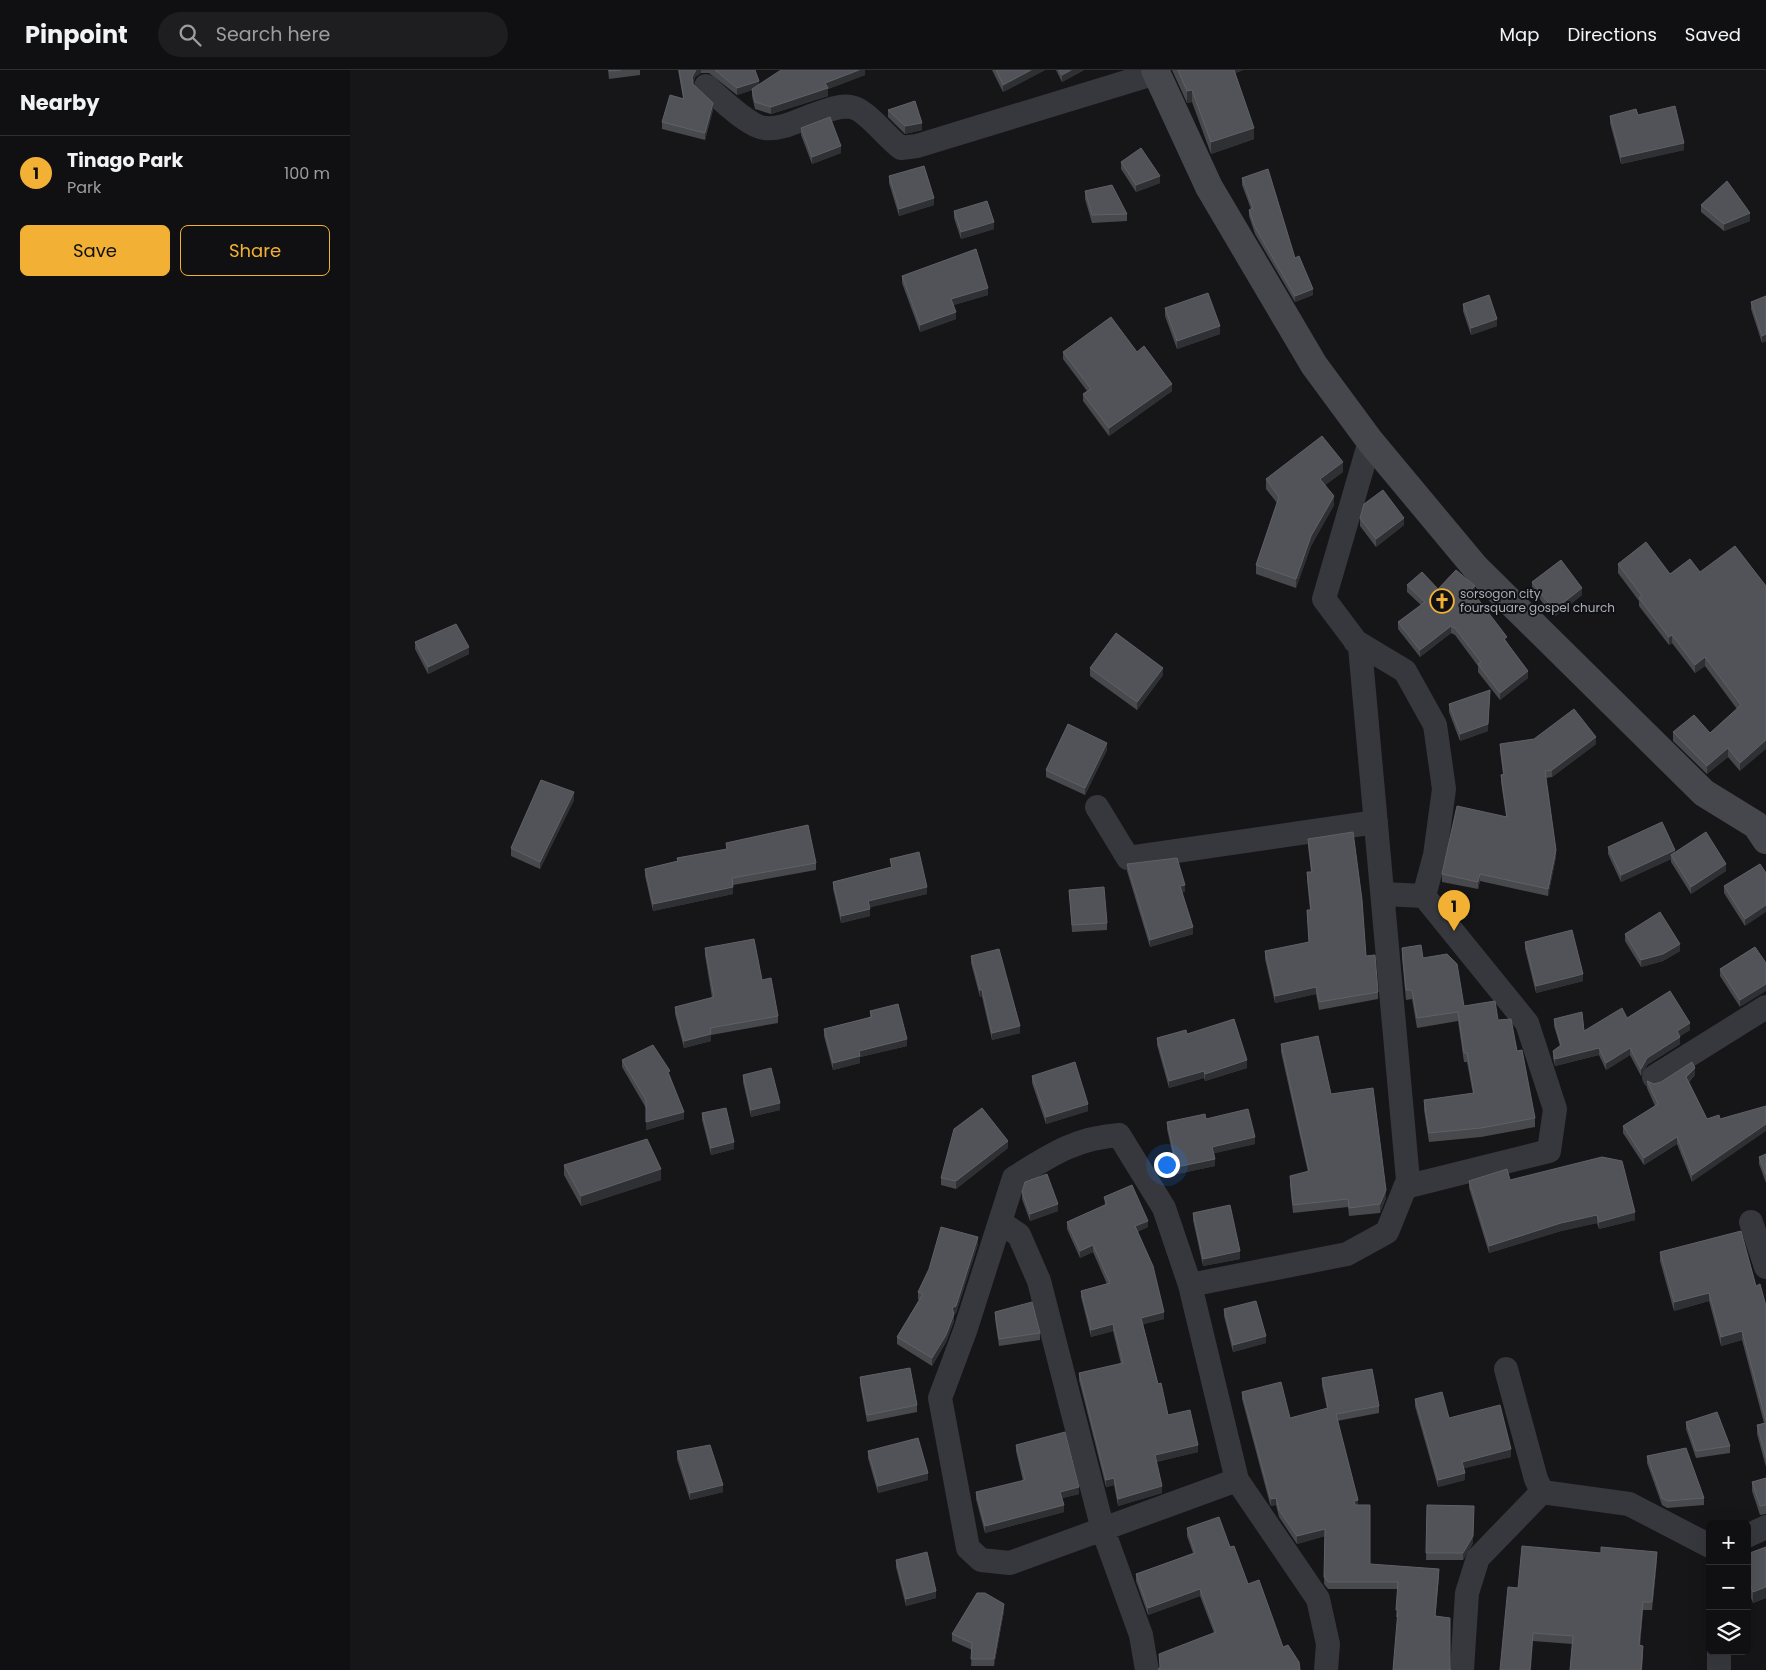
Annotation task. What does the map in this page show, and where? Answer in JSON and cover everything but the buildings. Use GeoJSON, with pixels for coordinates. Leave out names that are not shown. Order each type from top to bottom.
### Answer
{"type":"FeatureCollection","features":[{"type":"Feature","properties":{"kind":"street"},"geometry":{"type":"LineString","coordinates":[[706,86],[750,122],[764,129],[781,126],[836,107],[852,106],[866,115],[888,138],[901,148],[917,146],[1156,72],[1209,187],[1314,365],[1370,441],[1475,567],[1704,793],[1763,828]]}},
{"type":"Feature","properties":{"kind":"street"},"geometry":{"type":"LineString","coordinates":[[1190,1285],[1347,1254],[1386,1232],[1408,1180],[1360,646],[1324,600],[1370,441]]}},
{"type":"Feature","properties":{"kind":"street"},"geometry":{"type":"LineString","coordinates":[[1355,641],[1405,671],[1435,725],[1444,789],[1435,855],[1424,896]]}},
{"type":"Feature","properties":{"kind":"street"},"geometry":{"type":"LineString","coordinates":[[1097,807],[1128,858],[1376,822]]}},
{"type":"Feature","properties":{"kind":"street"},"geometry":{"type":"LineString","coordinates":[[1383,894],[1424,896],[1528,1023],[1555,1109],[1549,1151],[1405,1187]]}},
{"type":"Feature","properties":{"kind":"street"},"geometry":{"type":"LineString","coordinates":[[1654,1077],[1766,1007]]}},
{"type":"Feature","properties":{"kind":"street"},"geometry":{"type":"LineString","coordinates":[[1236,1480],[1010,1563],[981,1560],[968,1548],[940,1398],[965,1331],[1014,1178],[1061,1149],[1096,1136],[1119,1135],[1164,1208],[1190,1285],[1236,1480],[1318,1599],[1328,1644],[1326,1670]]}},
{"type":"Feature","properties":{"kind":"street"},"geometry":{"type":"LineString","coordinates":[[1000,1222],[1018,1235],[1039,1281],[1103,1530],[1141,1635],[1147,1670]]}},
{"type":"Feature","properties":{"kind":"street"},"geometry":{"type":"LineString","coordinates":[[1751,1222],[1766,1267]]}},
{"type":"Feature","properties":{"kind":"street"},"geometry":{"type":"LineString","coordinates":[[1506,1369],[1536,1478],[1542,1492]]}},
{"type":"Feature","properties":{"kind":"street"},"geometry":{"type":"LineString","coordinates":[[1542,1492],[1629,1504],[1706,1544]]}},
{"type":"Feature","properties":{"kind":"street"},"geometry":{"type":"LineString","coordinates":[[1462,1670],[1467,1593],[1478,1558],[1542,1492]]}},
{"type":"Feature","properties":{"kind":"street"},"geometry":{"type":"LineString","coordinates":[[1751,1534],[1766,1527]]}},
{"type":"Feature","properties":{"kind":"street"},"geometry":{"type":"LineString","coordinates":[[1719,1655],[1719,1670]]}},
{"type":"Feature","properties":{"kind":"place","name":"sorsogon city foursquare gospel church"},"geometry":{"type":"Point","coordinates":[1442,601]}},
{"type":"Feature","properties":{"kind":"place","name":"Tinago Park"},"geometry":{"type":"Point","coordinates":[1454,931]}}]}
